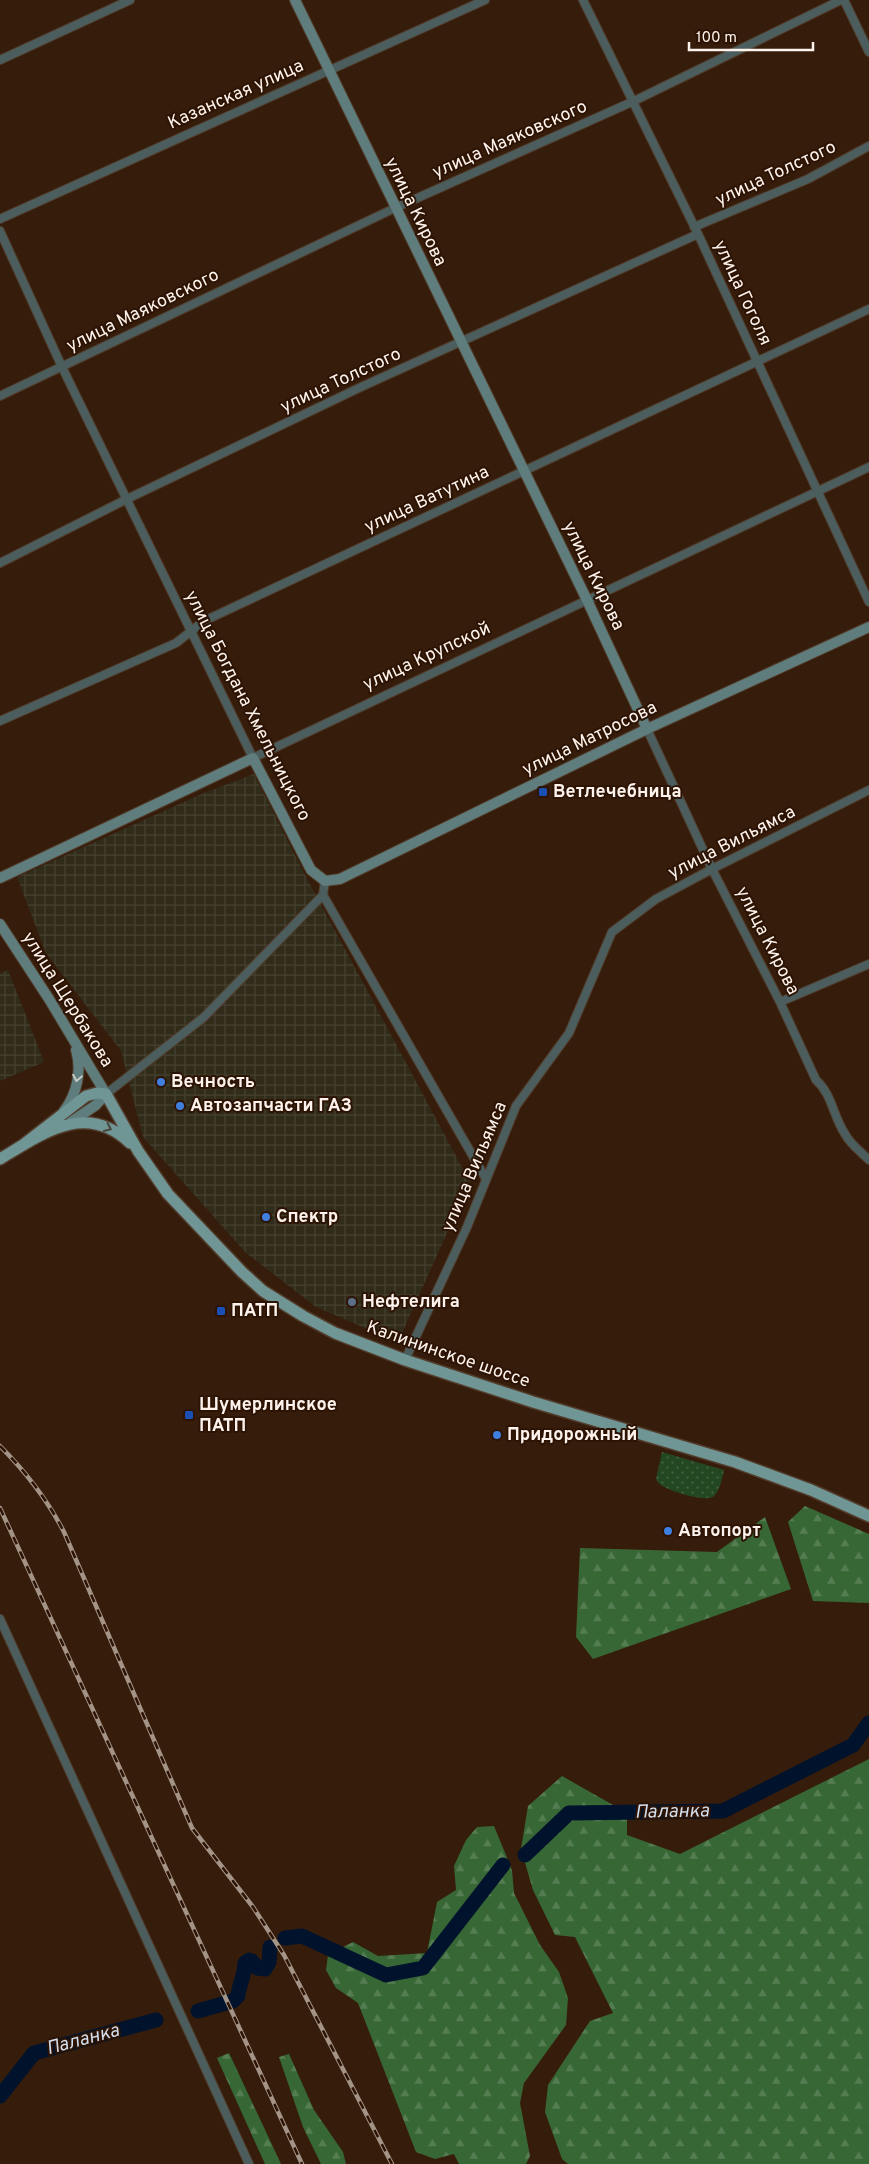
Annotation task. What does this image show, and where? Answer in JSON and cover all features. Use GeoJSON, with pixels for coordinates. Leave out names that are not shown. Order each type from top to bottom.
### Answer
{"type":"FeatureCollection","features":[{"type":"Feature","properties":{"kind":"main road"},"geometry":{"type":"LineString","coordinates":[[24,1144],[86,1096],[96,1093],[106,1094]]}},
{"type":"Feature","properties":{"kind":"main road","name":"Калининское шоссе"},"geometry":{"type":"LineString","coordinates":[[106,1094],[138,1151],[168,1194],[227,1257],[263,1291],[303,1316],[335,1333],[405,1360],[533,1402],[735,1462],[811,1490],[869,1516]]}},
{"type":"Feature","properties":{"kind":"main road"},"geometry":{"type":"LineString","coordinates":[[0,1159],[24,1144],[71,1122],[84,1121],[107,1127],[128,1141],[138,1151]]}},
{"type":"Feature","properties":{"kind":"street"},"geometry":{"type":"LineString","coordinates":[[0,60],[130,0]]}},
{"type":"Feature","properties":{"kind":"street","name":"улица Кирова"},"geometry":{"type":"LineString","coordinates":[[295,0],[460,343],[587,600],[712,869],[780,1002],[816,1080],[826,1089],[845,1135],[869,1160]]}},
{"type":"Feature","properties":{"kind":"street","name":"Казанская улица"},"geometry":{"type":"LineString","coordinates":[[0,219],[485,0]]}},
{"type":"Feature","properties":{"kind":"street","name":"улица Гоголя"},"geometry":{"type":"LineString","coordinates":[[583,0],[696,231],[869,602]]}},
{"type":"Feature","properties":{"kind":"street"},"geometry":{"type":"LineString","coordinates":[[842,0],[869,52]]}},
{"type":"Feature","properties":{"kind":"street","name":"улица Маяковского"},"geometry":{"type":"LineString","coordinates":[[0,396],[395,208],[634,101],[842,0]]}},
{"type":"Feature","properties":{"kind":"street","name":"улица Толстого"},"geometry":{"type":"LineString","coordinates":[[0,564],[128,499],[362,387],[460,343],[808,179],[869,146]]}},
{"type":"Feature","properties":{"kind":"street","name":"улица Богдана Хмельницкого"},"geometry":{"type":"LineString","coordinates":[[0,231],[62,367],[253,758],[311,870],[326,881]]}},
{"type":"Feature","properties":{"kind":"street","name":"улица Ватутина"},"geometry":{"type":"LineString","coordinates":[[0,721],[176,643],[204,621],[758,363],[869,309]]}},
{"type":"Feature","properties":{"kind":"street","name":"улица Крупской"},"geometry":{"type":"LineString","coordinates":[[0,878],[869,467]]}},
{"type":"Feature","properties":{"kind":"street","name":"улица Матросова"},"geometry":{"type":"LineString","coordinates":[[326,881],[340,879],[648,729],[869,626]]}},
{"type":"Feature","properties":{"kind":"street","name":"улица Вильямса"},"geometry":{"type":"LineString","coordinates":[[405,1360],[467,1226],[516,1106],[569,1033],[612,932],[656,899],[869,790]]}},
{"type":"Feature","properties":{"kind":"street"},"geometry":{"type":"LineString","coordinates":[[71,1122],[96,1105],[106,1094],[204,1017],[323,895],[326,881]]}},
{"type":"Feature","properties":{"kind":"street"},"geometry":{"type":"LineString","coordinates":[[323,895],[486,1179]]}},
{"type":"Feature","properties":{"kind":"street","name":"улица Щербакова"},"geometry":{"type":"LineString","coordinates":[[0,924],[74,1039],[106,1094]]}},
{"type":"Feature","properties":{"kind":"street"},"geometry":{"type":"LineString","coordinates":[[780,1002],[869,964]]}},
{"type":"Feature","properties":{"kind":"street"},"geometry":{"type":"LineString","coordinates":[[61,1114],[69,1104],[78,1078],[78,1055],[74,1039]]}},
{"type":"Feature","properties":{"kind":"street"},"geometry":{"type":"LineString","coordinates":[[0,1619],[249,2164]]}},
{"type":"Feature","properties":{"kind":"shaded area"},"geometry":{"type":"Polygon","coordinates":[[[254,774],[304,873],[470,1182],[398,1342],[316,1307],[245,1252],[143,1137],[121,1051],[46,953],[17,877],[204,793],[254,774]]]}},
{"type":"Feature","properties":{"kind":"shaded area"},"geometry":{"type":"Polygon","coordinates":[[[8,970],[44,1062],[0,1081],[0,973],[8,970]]]}},
{"type":"Feature","properties":{"kind":"green space"},"geometry":{"type":"Polygon","coordinates":[[[662,1452],[724,1470],[716,1494],[710,1498],[696,1497],[679,1493],[660,1485],[656,1479],[662,1452]]]}},
{"type":"Feature","properties":{"kind":"green space"},"geometry":{"type":"Polygon","coordinates":[[[805,1506],[869,1534],[869,1603],[813,1601],[788,1522],[805,1506]]]}},
{"type":"Feature","properties":{"kind":"green space"},"geometry":{"type":"Polygon","coordinates":[[[765,1517],[791,1589],[593,1659],[576,1637],[580,1548],[717,1552],[765,1517]]]}},
{"type":"Feature","properties":{"kind":"green space"},"geometry":{"type":"Polygon","coordinates":[[[869,1759],[869,2164],[568,2164],[562,2159],[545,2112],[548,2085],[590,2021],[613,2013],[575,1937],[555,1935],[533,1890],[521,1849],[528,1806],[562,1776],[627,1813],[627,1835],[680,1854],[869,1759]]]}},
{"type":"Feature","properties":{"kind":"green space"},"geometry":{"type":"Polygon","coordinates":[[[494,1826],[512,1870],[514,1893],[540,1945],[559,1972],[568,1998],[566,2025],[524,2083],[520,2103],[530,2156],[526,2164],[459,2164],[454,2154],[435,2159],[416,2152],[358,2003],[336,1988],[326,1970],[328,1955],[353,1942],[378,1956],[427,1953],[437,1902],[456,1890],[454,1866],[466,1840],[477,1827],[494,1826]]]}},
{"type":"Feature","properties":{"kind":"green space"},"geometry":{"type":"Polygon","coordinates":[[[229,2053],[281,2164],[265,2164],[217,2058],[229,2053]]]}},
{"type":"Feature","properties":{"kind":"green space"},"geometry":{"type":"Polygon","coordinates":[[[289,2054],[314,2110],[343,2152],[346,2164],[321,2164],[303,2127],[279,2057],[289,2054]]]}},
{"type":"Feature","properties":{"kind":"waterway","name":"Паланка"},"geometry":{"type":"LineString","coordinates":[[525,1855],[569,1813],[723,1811],[853,1745],[869,1723]]}},
{"type":"Feature","properties":{"kind":"waterway","name":"Паланка"},"geometry":{"type":"LineString","coordinates":[[285,1938],[302,1936],[386,1975],[423,1968],[503,1865]]}},
{"type":"Feature","properties":{"kind":"waterway","name":"Паланка"},"geometry":{"type":"LineString","coordinates":[[198,2011],[233,2001],[238,1996],[245,1963],[249,1960],[257,1968],[265,1969],[269,1962],[270,1947]]}},
{"type":"Feature","properties":{"kind":"waterway","name":"Паланка"},"geometry":{"type":"LineString","coordinates":[[0,2096],[34,2053],[156,2020]]}},
{"type":"Feature","properties":{"kind":"railway"},"geometry":{"type":"LineString","coordinates":[[0,1446],[35,1486],[64,1532],[192,1828],[253,1907],[284,1955],[392,2164]]}},
{"type":"Feature","properties":{"kind":"railway"},"geometry":{"type":"LineString","coordinates":[[0,1508],[302,2164]]}},
{"type":"Feature","properties":{"kind":"place","name":"Ветлечебница"},"geometry":{"type":"Point","coordinates":[543,792]}},
{"type":"Feature","properties":{"kind":"place","name":"Вечность"},"geometry":{"type":"Point","coordinates":[161,1082]}},
{"type":"Feature","properties":{"kind":"place","name":"Автозапчасти ГАЗ"},"geometry":{"type":"Point","coordinates":[180,1106]}},
{"type":"Feature","properties":{"kind":"place","name":"Спектр"},"geometry":{"type":"Point","coordinates":[266,1217]}},
{"type":"Feature","properties":{"kind":"place","name":"Нефтелига"},"geometry":{"type":"Point","coordinates":[352,1302]}},
{"type":"Feature","properties":{"kind":"place","name":"ПАТП"},"geometry":{"type":"Point","coordinates":[221,1311]}},
{"type":"Feature","properties":{"kind":"place","name":"Шумерлинское ПАТП"},"geometry":{"type":"Point","coordinates":[189,1415]}},
{"type":"Feature","properties":{"kind":"place","name":"Придорожный"},"geometry":{"type":"Point","coordinates":[497,1435]}},
{"type":"Feature","properties":{"kind":"place","name":"Автопорт"},"geometry":{"type":"Point","coordinates":[668,1531]}}]}
